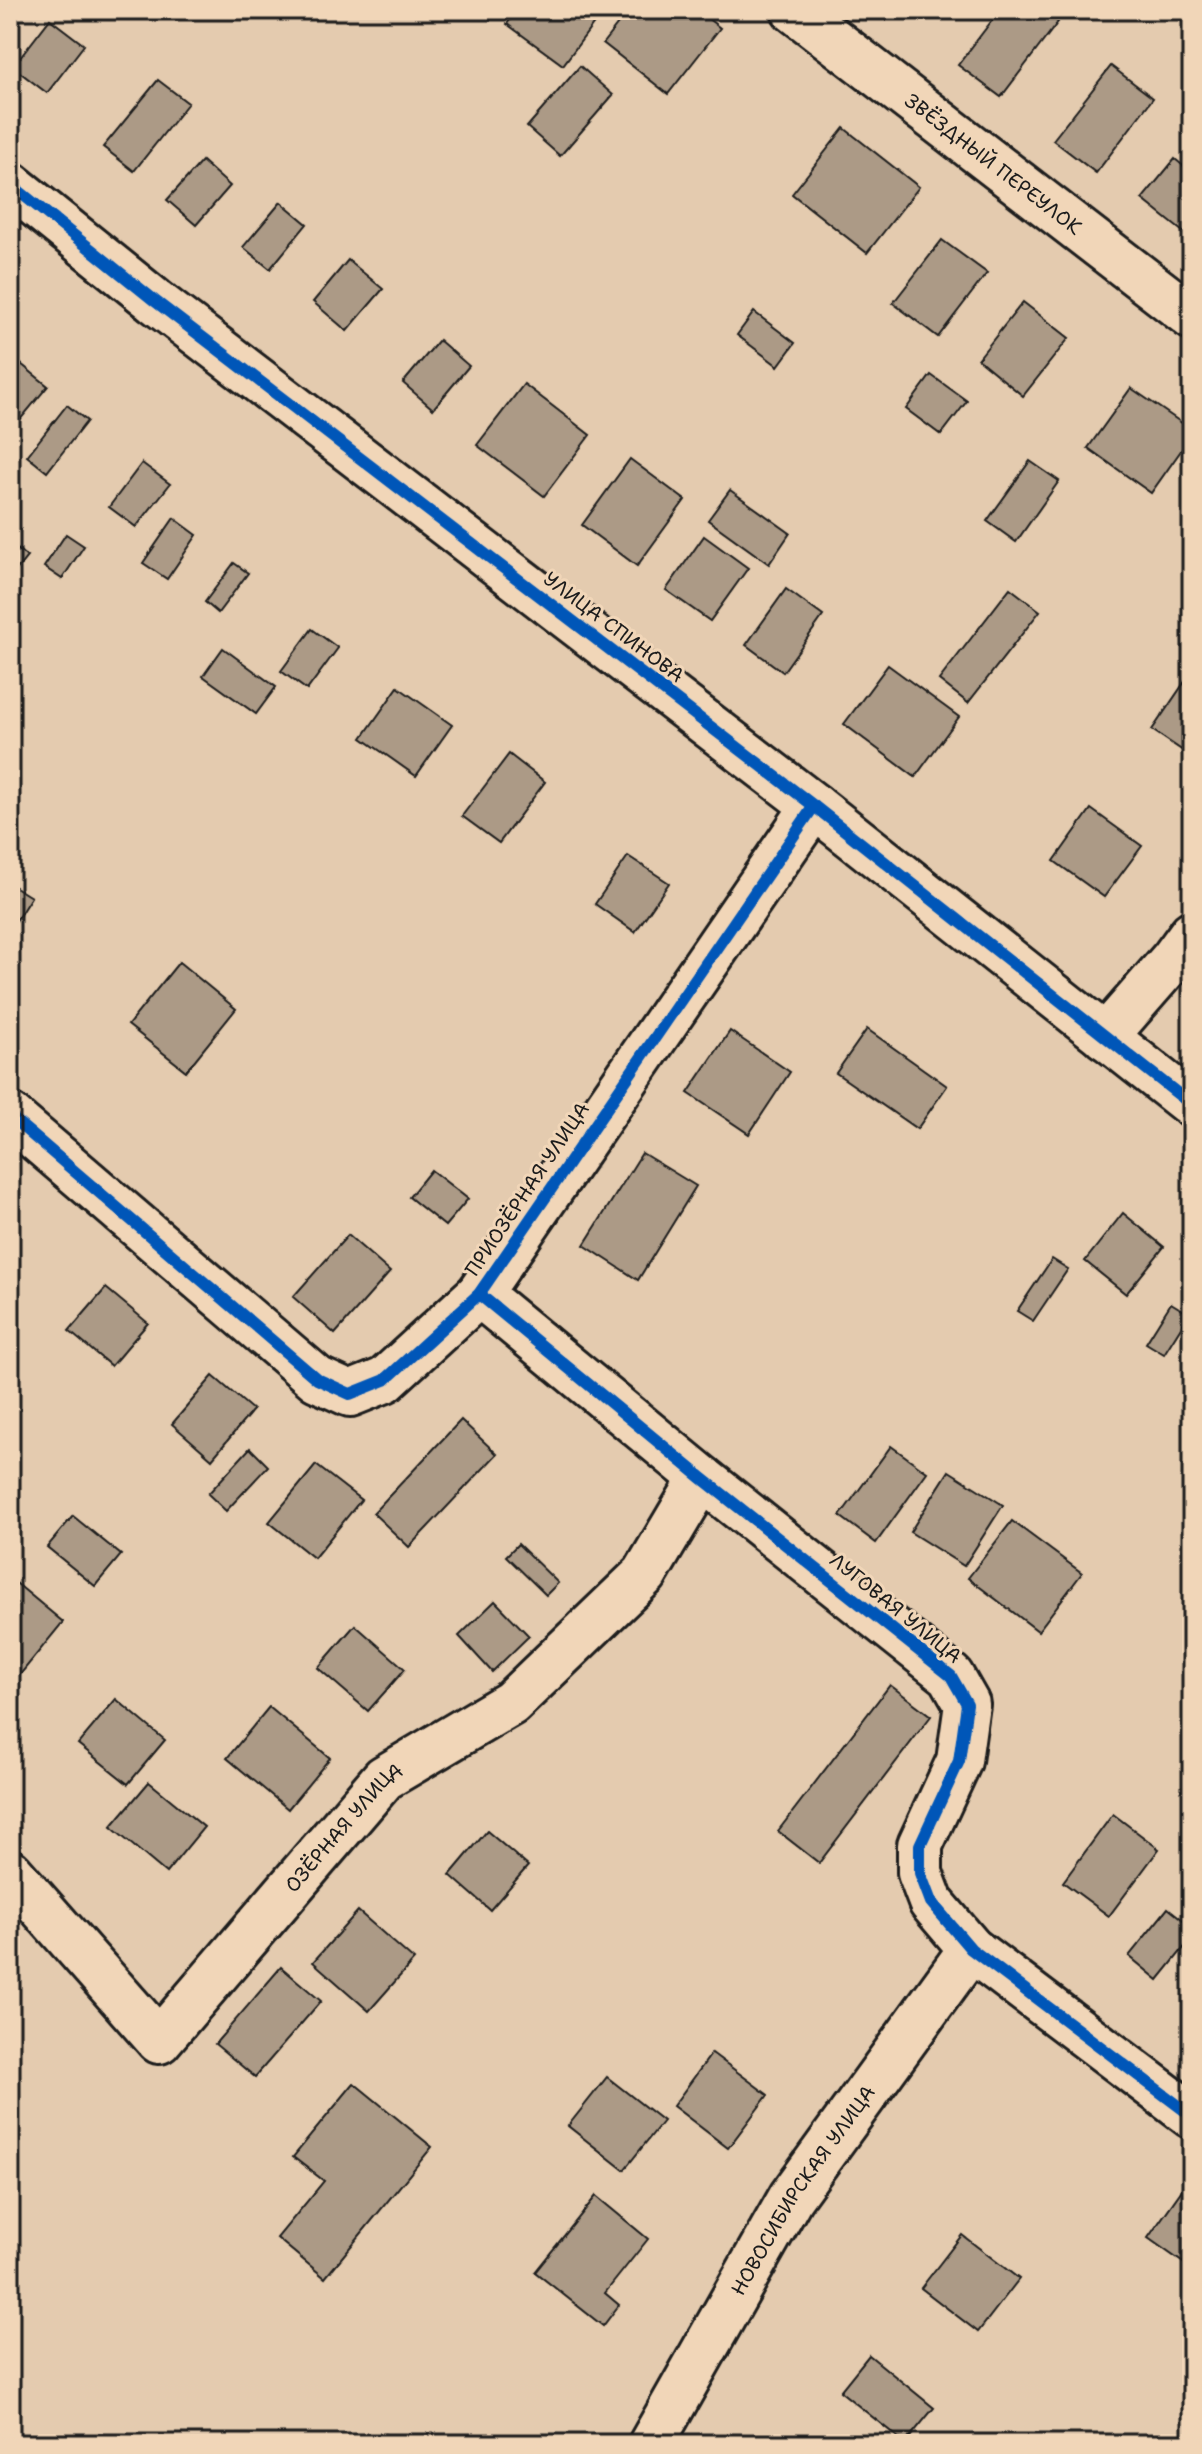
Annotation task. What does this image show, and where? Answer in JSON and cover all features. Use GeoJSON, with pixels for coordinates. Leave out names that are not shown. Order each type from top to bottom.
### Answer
{"type":"FeatureCollection","features":[{"type":"Feature","properties":{"kind":"street","name":"ЗВЁЗДНЫЙ ПЕРЕУЛОК"},"geometry":{"type":"LineString","coordinates":[[794,10],[1192,317]]}},
{"type":"Feature","properties":{"kind":"street","name":"УЛИЦА СПИНОВА"},"geometry":{"type":"LineString","coordinates":[[10,184],[155,301],[814,806],[1192,1105]]}},
{"type":"Feature","properties":{"kind":"street","name":"ПРИОЗЁРНАЯ УЛИЦА"},"geometry":{"type":"LineString","coordinates":[[10,1116],[317,1379],[350,1394],[385,1380],[479,1294],[814,806]]}},
{"type":"Feature","properties":{"kind":"street"},"geometry":{"type":"LineString","coordinates":[[1105,1037],[1192,933]]}},
{"type":"Feature","properties":{"kind":"street","name":"ЛУГОВАЯ УЛИЦА"},"geometry":{"type":"LineString","coordinates":[[479,1294],[702,1478],[951,1676],[967,1704],[959,1761],[920,1845],[920,1873],[931,1902],[971,1949],[1192,2116]]}},
{"type":"Feature","properties":{"kind":"street","name":"ОЗЁРНАЯ УЛИЦА"},"geometry":{"type":"LineString","coordinates":[[10,1872],[159,2041],[384,1778],[511,1703],[645,1574],[702,1478]]}},
{"type":"Feature","properties":{"kind":"street","name":"НОВОСИБИРСКАЯ УЛИЦА"},"geometry":{"type":"LineString","coordinates":[[651,2444],[791,2197],[971,1949]]}},
{"type":"Feature","properties":{"kind":"building"},"geometry":{"type":"Polygon","coordinates":[[[517,10],[604,10],[563,65],[507,24],[517,10]]]}},
{"type":"Feature","properties":{"kind":"building"},"geometry":{"type":"Polygon","coordinates":[[[629,10],[697,10],[720,28],[668,94],[603,43],[629,10]]]}},
{"type":"Feature","properties":{"kind":"building"},"geometry":{"type":"Polygon","coordinates":[[[1000,10],[1042,10],[1058,22],[1001,97],[958,65],[1000,10]]]}},
{"type":"Feature","properties":{"kind":"building"},"geometry":{"type":"Polygon","coordinates":[[[50,19],[84,45],[47,93],[13,67],[50,19]]]}},
{"type":"Feature","properties":{"kind":"building"},"geometry":{"type":"Polygon","coordinates":[[[580,66],[613,95],[560,156],[527,127],[580,66]]]}},
{"type":"Feature","properties":{"kind":"building"},"geometry":{"type":"Polygon","coordinates":[[[1111,66],[1153,98],[1096,173],[1053,140],[1111,66]]]}},
{"type":"Feature","properties":{"kind":"building"},"geometry":{"type":"Polygon","coordinates":[[[158,80],[188,103],[134,171],[103,147],[158,80]]]}},
{"type":"Feature","properties":{"kind":"building"},"geometry":{"type":"Polygon","coordinates":[[[844,128],[919,187],[867,253],[792,194],[844,128]]]}},
{"type":"Feature","properties":{"kind":"building"},"geometry":{"type":"Polygon","coordinates":[[[1175,159],[1192,173],[1192,232],[1188,236],[1142,199],[1175,159]]]}},
{"type":"Feature","properties":{"kind":"building"},"geometry":{"type":"Polygon","coordinates":[[[202,161],[230,186],[196,225],[167,200],[202,161]]]}},
{"type":"Feature","properties":{"kind":"building"},"geometry":{"type":"Polygon","coordinates":[[[281,202],[307,224],[270,269],[243,247],[281,202]]]}},
{"type":"Feature","properties":{"kind":"building"},"geometry":{"type":"Polygon","coordinates":[[[942,240],[987,273],[938,337],[893,303],[942,240]]]}},
{"type":"Feature","properties":{"kind":"building"},"geometry":{"type":"Polygon","coordinates":[[[348,260],[383,289],[347,331],[313,302],[348,260]]]}},
{"type":"Feature","properties":{"kind":"building"},"geometry":{"type":"Polygon","coordinates":[[[1023,302],[1069,338],[1023,396],[978,359],[1023,302]]]}},
{"type":"Feature","properties":{"kind":"building"},"geometry":{"type":"Polygon","coordinates":[[[754,312],[795,343],[778,366],[737,335],[754,312]]]}},
{"type":"Feature","properties":{"kind":"building"},"geometry":{"type":"Polygon","coordinates":[[[439,340],[469,366],[433,409],[403,383],[439,340]]]}},
{"type":"Feature","properties":{"kind":"building"},"geometry":{"type":"Polygon","coordinates":[[[10,355],[48,386],[10,432],[10,355]]]}},
{"type":"Feature","properties":{"kind":"building"},"geometry":{"type":"Polygon","coordinates":[[[931,375],[967,401],[941,435],[906,409],[931,375]]]}},
{"type":"Feature","properties":{"kind":"building"},"geometry":{"type":"Polygon","coordinates":[[[524,384],[590,435],[544,496],[477,445],[524,384]]]}},
{"type":"Feature","properties":{"kind":"building"},"geometry":{"type":"Polygon","coordinates":[[[1131,388],[1192,430],[1192,435],[1151,493],[1088,448],[1131,388]]]}},
{"type":"Feature","properties":{"kind":"building"},"geometry":{"type":"Polygon","coordinates":[[[67,405],[87,421],[47,472],[27,456],[67,405]]]}},
{"type":"Feature","properties":{"kind":"building"},"geometry":{"type":"Polygon","coordinates":[[[630,459],[685,500],[637,566],[582,525],[630,459]]]}},
{"type":"Feature","properties":{"kind":"building"},"geometry":{"type":"Polygon","coordinates":[[[1030,461],[1059,481],[1016,542],[987,521],[1030,461]]]}},
{"type":"Feature","properties":{"kind":"building"},"geometry":{"type":"Polygon","coordinates":[[[142,463],[170,484],[136,527],[109,507],[142,463]]]}},
{"type":"Feature","properties":{"kind":"building"},"geometry":{"type":"Polygon","coordinates":[[[730,490],[790,533],[769,564],[708,520],[730,490]]]}},
{"type":"Feature","properties":{"kind":"building"},"geometry":{"type":"Polygon","coordinates":[[[174,518],[197,535],[167,579],[143,563],[174,518]]]}},
{"type":"Feature","properties":{"kind":"building"},"geometry":{"type":"Polygon","coordinates":[[[66,534],[84,546],[62,579],[44,567],[66,534]]]}},
{"type":"Feature","properties":{"kind":"building"},"geometry":{"type":"Polygon","coordinates":[[[704,536],[748,568],[710,621],[666,590],[704,536]]]}},
{"type":"Feature","properties":{"kind":"building"},"geometry":{"type":"Polygon","coordinates":[[[10,543],[27,557],[10,578],[10,543]]]}},
{"type":"Feature","properties":{"kind":"building"},"geometry":{"type":"Polygon","coordinates":[[[234,563],[248,573],[218,613],[205,602],[234,563]]]}},
{"type":"Feature","properties":{"kind":"building"},"geometry":{"type":"Polygon","coordinates":[[[1010,588],[1040,611],[968,703],[939,680],[1010,588]]]}},
{"type":"Feature","properties":{"kind":"building"},"geometry":{"type":"Polygon","coordinates":[[[786,589],[823,616],[783,672],[746,645],[786,589]]]}},
{"type":"Feature","properties":{"kind":"building"},"geometry":{"type":"Polygon","coordinates":[[[312,629],[338,648],[307,690],[281,671],[312,629]]]}},
{"type":"Feature","properties":{"kind":"building"},"geometry":{"type":"Polygon","coordinates":[[[223,648],[276,687],[256,714],[203,676],[223,648]]]}},
{"type":"Feature","properties":{"kind":"building"},"geometry":{"type":"Polygon","coordinates":[[[888,665],[959,717],[915,777],[844,724],[888,665]]]}},
{"type":"Feature","properties":{"kind":"building"},"geometry":{"type":"Polygon","coordinates":[[[1186,680],[1192,684],[1192,757],[1152,730],[1186,680]]]}},
{"type":"Feature","properties":{"kind":"building"},"geometry":{"type":"Polygon","coordinates":[[[398,687],[452,725],[416,776],[362,738],[398,687]]]}},
{"type":"Feature","properties":{"kind":"building"},"geometry":{"type":"Polygon","coordinates":[[[509,754],[545,782],[499,843],[462,816],[509,754]]]}},
{"type":"Feature","properties":{"kind":"building"},"geometry":{"type":"Polygon","coordinates":[[[1091,809],[1142,846],[1104,897],[1054,861],[1091,809]]]}},
{"type":"Feature","properties":{"kind":"building"},"geometry":{"type":"Polygon","coordinates":[[[628,856],[669,883],[635,932],[595,904],[628,856]]]}},
{"type":"Feature","properties":{"kind":"building"},"geometry":{"type":"Polygon","coordinates":[[[10,884],[31,897],[10,930],[10,884]]]}},
{"type":"Feature","properties":{"kind":"building"},"geometry":{"type":"Polygon","coordinates":[[[179,962],[236,1009],[186,1071],[128,1025],[179,962]]]}},
{"type":"Feature","properties":{"kind":"building"},"geometry":{"type":"Polygon","coordinates":[[[867,1029],[947,1086],[917,1129],[836,1073],[867,1029]]]}},
{"type":"Feature","properties":{"kind":"building"},"geometry":{"type":"Polygon","coordinates":[[[730,1031],[790,1072],[749,1134],[688,1093],[730,1031]]]}},
{"type":"Feature","properties":{"kind":"building"},"geometry":{"type":"Polygon","coordinates":[[[642,1153],[696,1186],[638,1280],[584,1245],[642,1153]]]}},
{"type":"Feature","properties":{"kind":"building"},"geometry":{"type":"Polygon","coordinates":[[[431,1170],[468,1199],[445,1226],[409,1197],[431,1170]]]}},
{"type":"Feature","properties":{"kind":"building"},"geometry":{"type":"Polygon","coordinates":[[[1123,1213],[1164,1247],[1126,1294],[1085,1261],[1123,1213]]]}},
{"type":"Feature","properties":{"kind":"building"},"geometry":{"type":"Polygon","coordinates":[[[348,1235],[390,1272],[335,1334],[293,1297],[348,1235]]]}},
{"type":"Feature","properties":{"kind":"building"},"geometry":{"type":"Polygon","coordinates":[[[1052,1259],[1068,1269],[1033,1321],[1017,1311],[1052,1259]]]}},
{"type":"Feature","properties":{"kind":"building"},"geometry":{"type":"Polygon","coordinates":[[[106,1288],[148,1323],[111,1366],[69,1331],[106,1288]]]}},
{"type":"Feature","properties":{"kind":"building"},"geometry":{"type":"Polygon","coordinates":[[[1171,1303],[1189,1314],[1164,1354],[1146,1343],[1171,1303]]]}},
{"type":"Feature","properties":{"kind":"building"},"geometry":{"type":"Polygon","coordinates":[[[213,1376],[253,1410],[212,1459],[172,1424],[213,1376]]]}},
{"type":"Feature","properties":{"kind":"building"},"geometry":{"type":"Polygon","coordinates":[[[461,1420],[497,1454],[409,1547],[373,1513],[461,1420]]]}},
{"type":"Feature","properties":{"kind":"building"},"geometry":{"type":"Polygon","coordinates":[[[891,1446],[927,1472],[876,1543],[840,1516],[891,1446]]]}},
{"type":"Feature","properties":{"kind":"building"},"geometry":{"type":"Polygon","coordinates":[[[250,1448],[268,1466],[226,1511],[208,1494],[250,1448]]]}},
{"type":"Feature","properties":{"kind":"building"},"geometry":{"type":"Polygon","coordinates":[[[316,1465],[361,1500],[314,1558],[269,1522],[316,1465]]]}},
{"type":"Feature","properties":{"kind":"building"},"geometry":{"type":"Polygon","coordinates":[[[949,1471],[1003,1505],[964,1566],[910,1532],[949,1471]]]}},
{"type":"Feature","properties":{"kind":"building"},"geometry":{"type":"Polygon","coordinates":[[[73,1516],[121,1555],[95,1586],[47,1547],[73,1516]]]}},
{"type":"Feature","properties":{"kind":"building"},"geometry":{"type":"Polygon","coordinates":[[[1012,1521],[1082,1573],[1038,1631],[968,1578],[1012,1521]]]}},
{"type":"Feature","properties":{"kind":"building"},"geometry":{"type":"Polygon","coordinates":[[[518,1544],[558,1583],[546,1595],[506,1556],[518,1544]]]}},
{"type":"Feature","properties":{"kind":"building"},"geometry":{"type":"Polygon","coordinates":[[[10,1578],[63,1622],[10,1687],[10,1578]]]}},
{"type":"Feature","properties":{"kind":"building"},"geometry":{"type":"Polygon","coordinates":[[[495,1601],[529,1636],[492,1672],[459,1636],[495,1601]]]}},
{"type":"Feature","properties":{"kind":"building"},"geometry":{"type":"Polygon","coordinates":[[[355,1625],[405,1669],[368,1711],[318,1668],[355,1625]]]}},
{"type":"Feature","properties":{"kind":"building"},"geometry":{"type":"Polygon","coordinates":[[[890,1685],[931,1716],[819,1863],[778,1831],[890,1685]]]}},
{"type":"Feature","properties":{"kind":"building"},"geometry":{"type":"Polygon","coordinates":[[[116,1699],[165,1740],[128,1784],[78,1744],[116,1699]]]}},
{"type":"Feature","properties":{"kind":"building"},"geometry":{"type":"Polygon","coordinates":[[[269,1707],[330,1758],[288,1809],[227,1758],[269,1707]]]}},
{"type":"Feature","properties":{"kind":"building"},"geometry":{"type":"Polygon","coordinates":[[[149,1782],[204,1827],[166,1873],[111,1827],[149,1782]]]}},
{"type":"Feature","properties":{"kind":"building"},"geometry":{"type":"Polygon","coordinates":[[[1113,1814],[1159,1849],[1109,1916],[1063,1882],[1113,1814]]]}},
{"type":"Feature","properties":{"kind":"building"},"geometry":{"type":"Polygon","coordinates":[[[487,1831],[528,1866],[490,1910],[450,1875],[487,1831]]]}},
{"type":"Feature","properties":{"kind":"building"},"geometry":{"type":"Polygon","coordinates":[[[1168,1908],[1192,1927],[1192,1938],[1158,1980],[1129,1956],[1168,1908]]]}},
{"type":"Feature","properties":{"kind":"building"},"geometry":{"type":"Polygon","coordinates":[[[358,1911],[414,1960],[369,2011],[313,1962],[358,1911]]]}},
{"type":"Feature","properties":{"kind":"building"},"geometry":{"type":"Polygon","coordinates":[[[281,1967],[321,2001],[255,2077],[215,2044],[281,1967]]]}},
{"type":"Feature","properties":{"kind":"building"},"geometry":{"type":"Polygon","coordinates":[[[712,2053],[768,2095],[728,2148],[673,2106],[712,2053]]]}},
{"type":"Feature","properties":{"kind":"building"},"geometry":{"type":"Polygon","coordinates":[[[607,2077],[663,2121],[624,2170],[568,2126],[607,2077]]]}},
{"type":"Feature","properties":{"kind":"building"},"geometry":{"type":"Polygon","coordinates":[[[354,2083],[432,2147],[325,2278],[277,2238],[324,2181],[293,2157],[354,2083]]]}},
{"type":"Feature","properties":{"kind":"building"},"geometry":{"type":"Polygon","coordinates":[[[1184,2187],[1192,2193],[1192,2269],[1148,2238],[1184,2187]]]}},
{"type":"Feature","properties":{"kind":"building"},"geometry":{"type":"Polygon","coordinates":[[[596,2196],[648,2239],[605,2293],[619,2305],[603,2326],[535,2272],[596,2196]]]}},
{"type":"Feature","properties":{"kind":"building"},"geometry":{"type":"Polygon","coordinates":[[[962,2235],[1019,2279],[978,2332],[921,2288],[962,2235]]]}},
{"type":"Feature","properties":{"kind":"building"},"geometry":{"type":"Polygon","coordinates":[[[869,2355],[934,2408],[905,2443],[840,2391],[869,2355]]]}},
{"type":"Feature","properties":{"kind":"building"},"geometry":{"type":"Polygon","coordinates":[[[385,2434],[401,2444],[378,2444],[385,2434]]]}},
{"type":"Feature","properties":{"kind":"cycle path"},"geometry":{"type":"LineString","coordinates":[[10,184],[155,301],[814,806],[1192,1105]]}},
{"type":"Feature","properties":{"kind":"cycle path"},"geometry":{"type":"LineString","coordinates":[[10,1116],[317,1379],[350,1394],[385,1380],[479,1294],[814,806]]}},
{"type":"Feature","properties":{"kind":"cycle path"},"geometry":{"type":"LineString","coordinates":[[479,1294],[702,1478],[951,1676],[967,1704],[959,1761],[920,1845],[920,1873],[931,1902],[971,1949],[1192,2116]]}}]}
